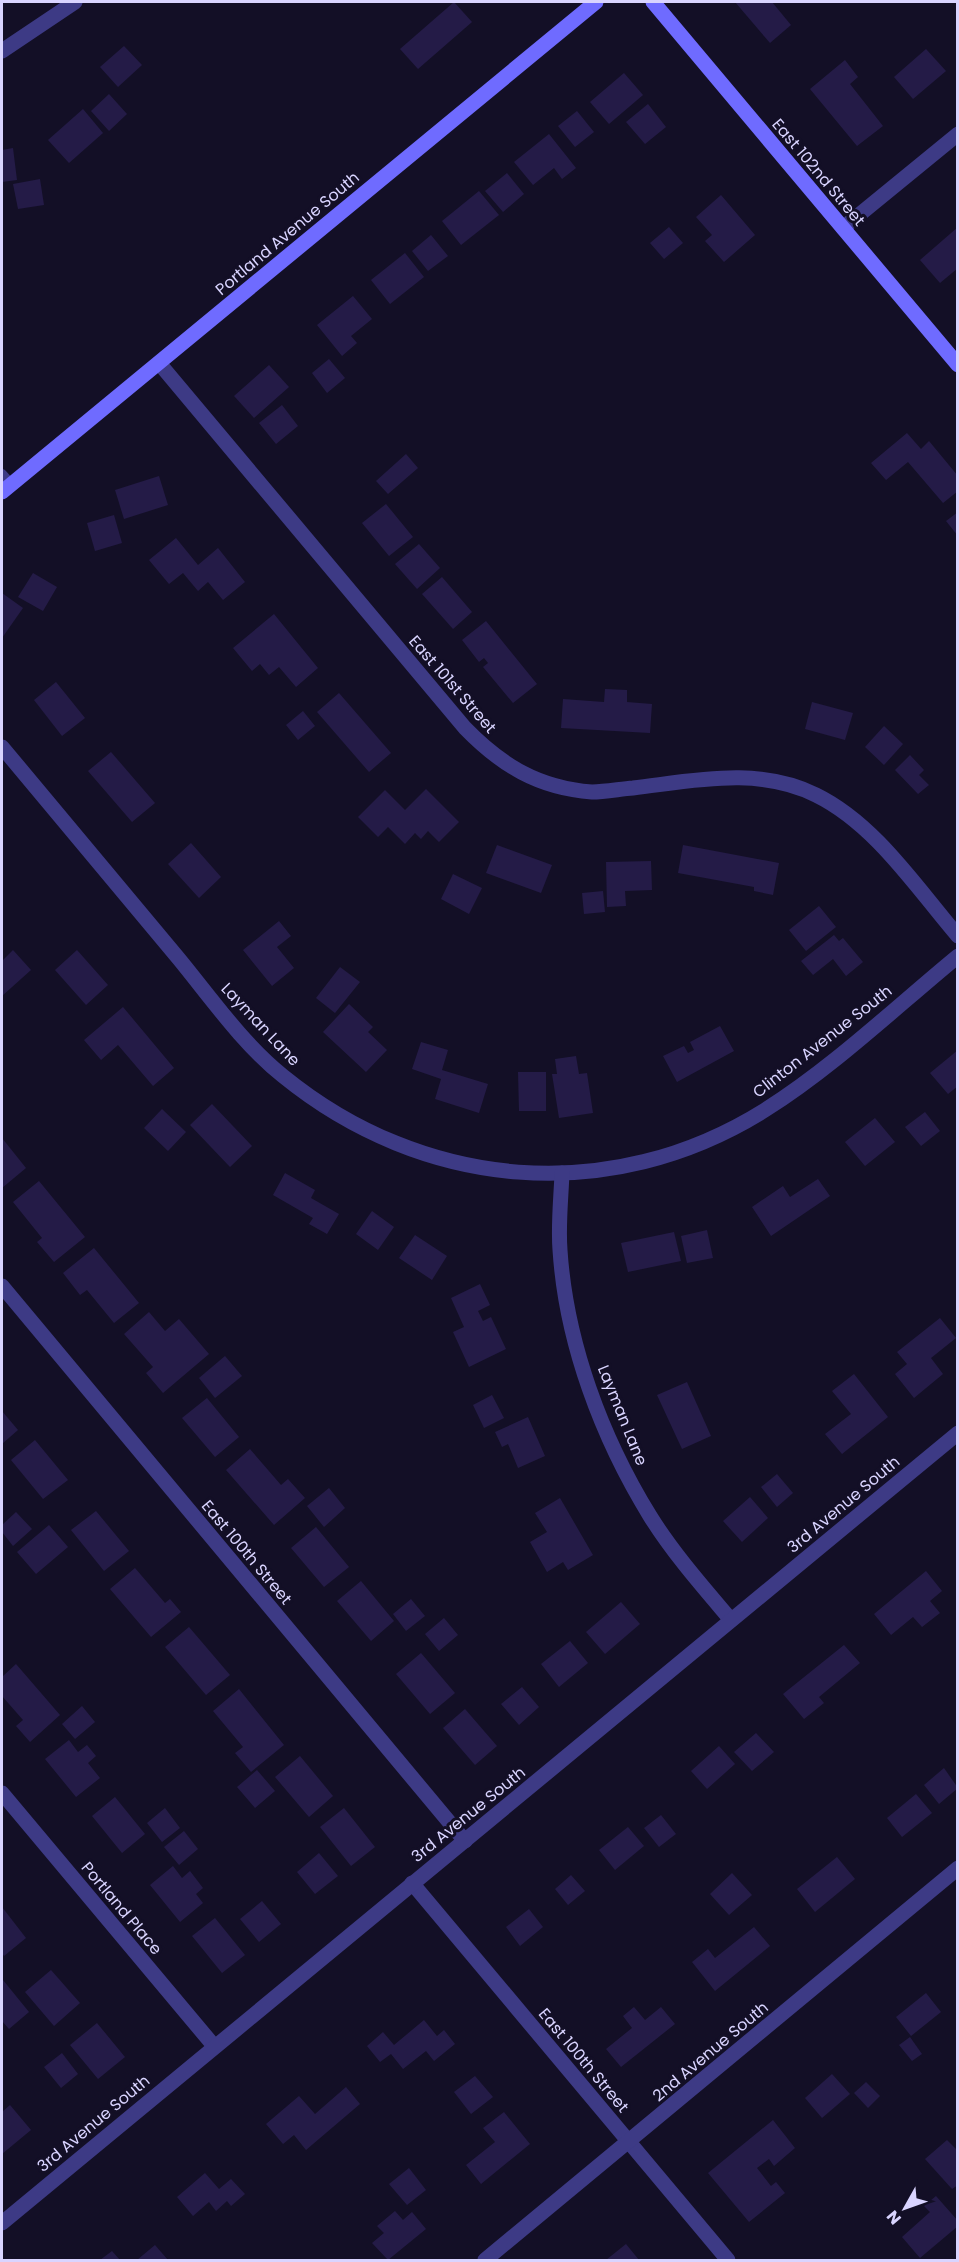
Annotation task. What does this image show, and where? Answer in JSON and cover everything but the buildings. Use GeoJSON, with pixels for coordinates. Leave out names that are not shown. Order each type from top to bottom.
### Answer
{"type":"FeatureCollection","features":[{"type":"Feature","properties":{"kind":"street"},"geometry":{"type":"LineString","coordinates":[[2,51],[75,2]]}},
{"type":"Feature","properties":{"kind":"street","name":"Portland Avenue South"},"geometry":{"type":"LineString","coordinates":[[5,484],[159,363],[596,2]]}},
{"type":"Feature","properties":{"kind":"street","name":"East 102nd Street"},"geometry":{"type":"LineString","coordinates":[[653,2],[957,365]]}},
{"type":"Feature","properties":{"kind":"street"},"geometry":{"type":"LineString","coordinates":[[843,228],[957,134]]}},
{"type":"Feature","properties":{"kind":"street","name":"East 101st Street"},"geometry":{"type":"LineString","coordinates":[[159,363],[465,728],[490,754],[522,774],[556,785],[592,792],[710,779],[747,777],[783,781],[817,795],[849,815],[876,841],[957,936]]}},
{"type":"Feature","properties":{"kind":"street","name":"Layman Lane"},"geometry":{"type":"LineString","coordinates":[[2,747],[237,1029],[281,1074],[329,1110],[382,1139],[439,1160],[501,1171],[562,1173],[560,1251],[571,1321],[589,1389],[616,1454],[650,1517],[731,1620]]}},
{"type":"Feature","properties":{"kind":"street","name":"Clinton Avenue South"},"geometry":{"type":"LineString","coordinates":[[562,1173],[613,1169],[666,1156],[715,1136],[764,1111],[808,1079],[957,956]]}},
{"type":"Feature","properties":{"kind":"street","name":"East 100th Street"},"geometry":{"type":"LineString","coordinates":[[2,1286],[465,1841]]}},
{"type":"Feature","properties":{"kind":"street","name":"3rd Avenue South"},"geometry":{"type":"LineString","coordinates":[[2,2223],[957,1432]]}},
{"type":"Feature","properties":{"kind":"street","name":"Portland Place"},"geometry":{"type":"LineString","coordinates":[[2,1792],[214,2046]]}},
{"type":"Feature","properties":{"kind":"street","name":"2nd Avenue South"},"geometry":{"type":"LineString","coordinates":[[485,2260],[957,1868]]}},
{"type":"Feature","properties":{"kind":"street","name":"East 100th Street"},"geometry":{"type":"LineString","coordinates":[[412,1883],[728,2260]]}}]}
